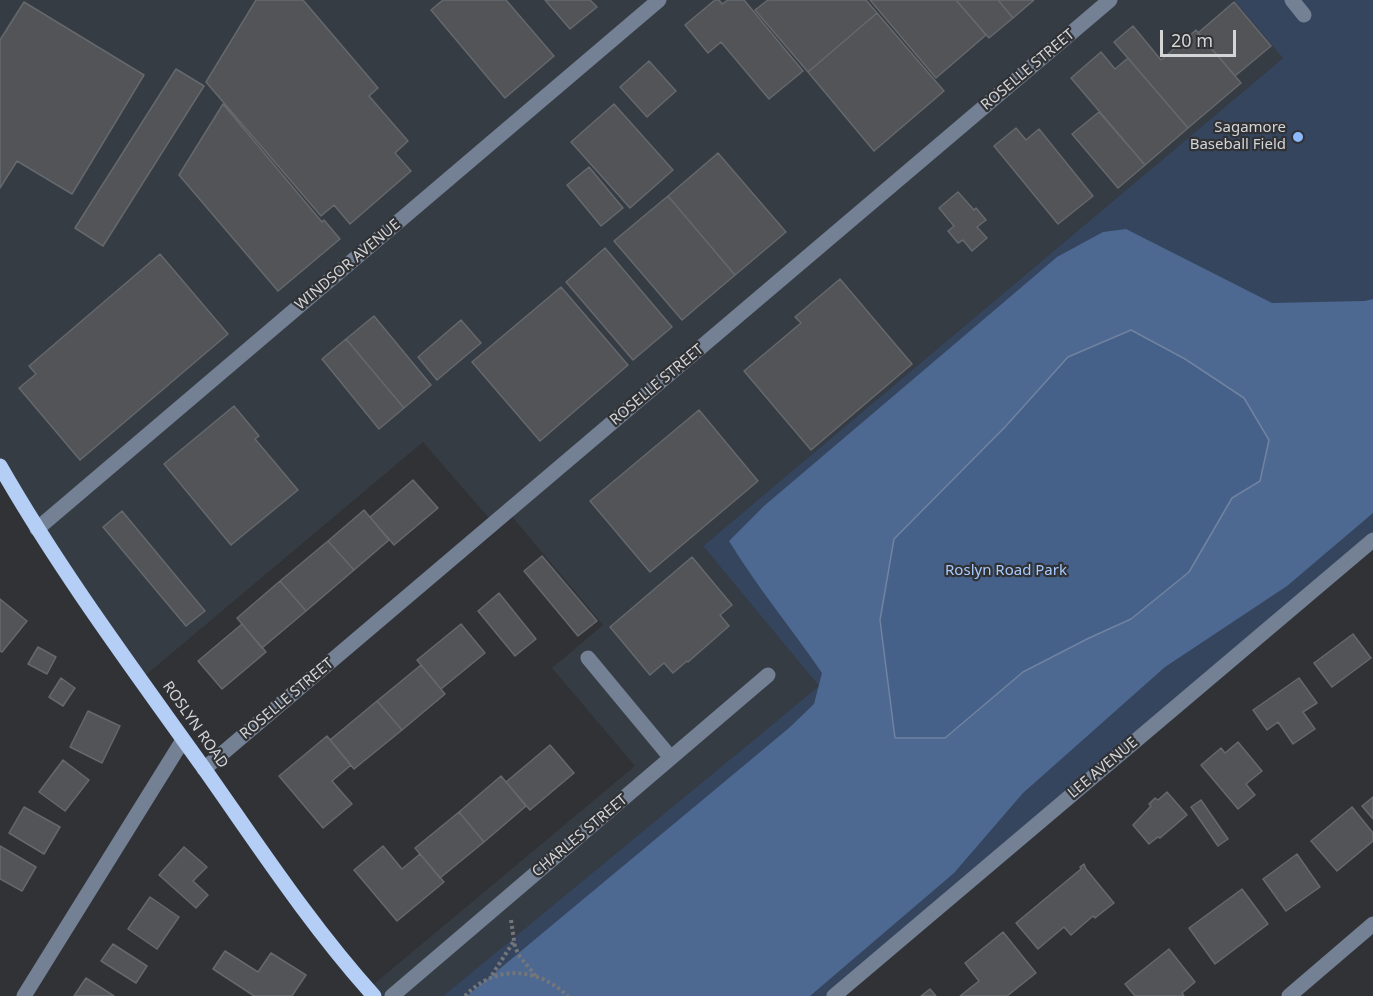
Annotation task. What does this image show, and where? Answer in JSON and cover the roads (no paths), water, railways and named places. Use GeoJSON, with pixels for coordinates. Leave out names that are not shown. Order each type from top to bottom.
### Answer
{"type":"FeatureCollection","features":[{"type":"Feature","properties":{"kind":"main road","name":"ROSLYN ROAD"},"geometry":{"type":"LineString","coordinates":[[1,471],[37,528],[183,740],[322,934],[371,995]]}},
{"type":"Feature","properties":{"kind":"street","name":"WINDSOR AVENUE"},"geometry":{"type":"LineString","coordinates":[[37,528],[659,0]]}},
{"type":"Feature","properties":{"kind":"street","name":"ROSELLE STREET"},"geometry":{"type":"LineString","coordinates":[[204,769],[1110,0]]}},
{"type":"Feature","properties":{"kind":"street"},"geometry":{"type":"LineString","coordinates":[[1292,0],[1304,15]]}},
{"type":"Feature","properties":{"kind":"street","name":"LEE AVENUE"},"geometry":{"type":"LineString","coordinates":[[834,996],[1373,540]]}},
{"type":"Feature","properties":{"kind":"street"},"geometry":{"type":"LineString","coordinates":[[588,658],[671,758]]}},
{"type":"Feature","properties":{"kind":"street","name":"CHARLES STREET"},"geometry":{"type":"LineString","coordinates":[[392,996],[768,675]]}},
{"type":"Feature","properties":{"kind":"street"},"geometry":{"type":"LineString","coordinates":[[24,996],[183,740]]}},
{"type":"Feature","properties":{"kind":"street"},"geometry":{"type":"LineString","coordinates":[[1289,996],[1373,924]]}},
{"type":"Feature","properties":{"kind":"place","name":"Sagamore Baseball Field"},"geometry":{"type":"Point","coordinates":[1298,137]}},
{"type":"Feature","properties":{"kind":"park label","name":"Roslyn Road Park"},"geometry":{"type":"Point","coordinates":[1006,571]}}]}
